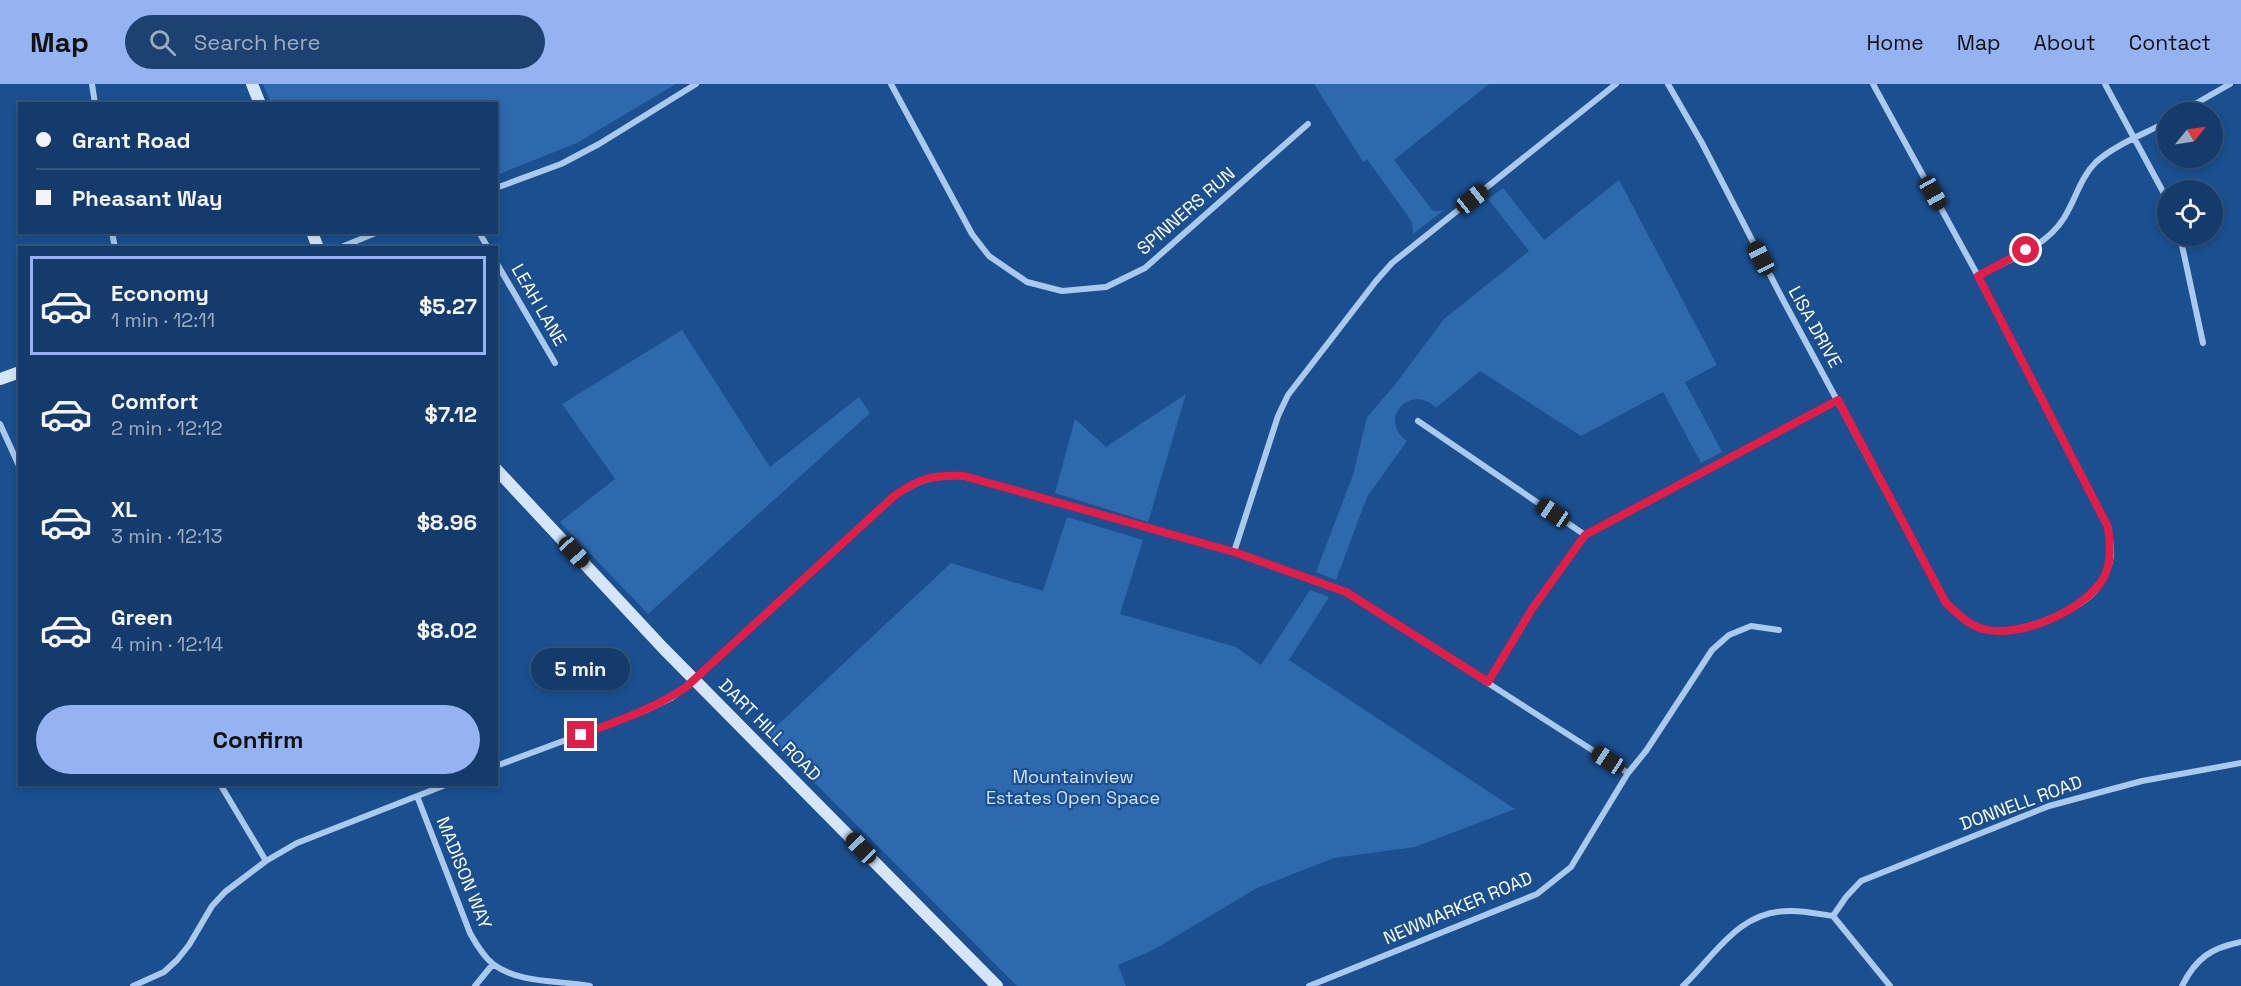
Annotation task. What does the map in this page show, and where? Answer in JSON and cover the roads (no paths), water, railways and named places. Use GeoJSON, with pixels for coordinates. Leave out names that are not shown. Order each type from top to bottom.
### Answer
{"type":"FeatureCollection","features":[{"type":"Feature","properties":{"kind":"main road"},"geometry":{"type":"LineString","coordinates":[[252,84],[259,102]]}},
{"type":"Feature","properties":{"kind":"main road"},"geometry":{"type":"LineString","coordinates":[[0,379],[18,373]]}},
{"type":"Feature","properties":{"kind":"main road","name":"DART HILL ROAD"},"geometry":{"type":"LineString","coordinates":[[498,471],[693,679],[998,986]]}},
{"type":"Feature","properties":{"kind":"street"},"geometry":{"type":"LineString","coordinates":[[92,84],[95,102]]}},
{"type":"Feature","properties":{"kind":"street"},"geometry":{"type":"LineString","coordinates":[[498,187],[561,164],[599,144],[696,84]]}},
{"type":"Feature","properties":{"kind":"street","name":"SPINNERS RUN"},"geometry":{"type":"LineString","coordinates":[[891,84],[972,234],[989,256],[1027,282],[1062,291],[1106,287],[1145,268],[1308,124]]}},
{"type":"Feature","properties":{"kind":"street"},"geometry":{"type":"LineString","coordinates":[[1234,552],[1278,416],[1288,394],[1376,281],[1392,263],[1617,84]]}},
{"type":"Feature","properties":{"kind":"street","name":"LISA DRIVE"},"geometry":{"type":"LineString","coordinates":[[1668,84],[1702,143],[1781,296],[1946,603],[1963,620],[1983,629],[2008,631],[2031,626],[2075,607],[2094,592],[2104,575],[2111,555],[2108,527],[1978,276],[1873,84]]}},
{"type":"Feature","properties":{"kind":"street"},"geometry":{"type":"LineString","coordinates":[[2105,84],[2157,180]]}},
{"type":"Feature","properties":{"kind":"street"},"geometry":{"type":"LineString","coordinates":[[2198,102],[2230,84]]}},
{"type":"Feature","properties":{"kind":"street"},"geometry":{"type":"LineString","coordinates":[[1978,276],[2042,241],[2053,232],[2064,217],[2084,178],[2097,162],[2157,127]]}},
{"type":"Feature","properties":{"kind":"street"},"geometry":{"type":"LineString","coordinates":[[344,246],[373,234]]}},
{"type":"Feature","properties":{"kind":"street"},"geometry":{"type":"LineString","coordinates":[[2182,246],[2203,343]]}},
{"type":"Feature","properties":{"kind":"street","name":"LEAH LANE"},"geometry":{"type":"LineString","coordinates":[[498,265],[555,363]]}},
{"type":"Feature","properties":{"kind":"street"},"geometry":{"type":"LineString","coordinates":[[1488,682],[1532,609],[1585,535],[1838,400]]}},
{"type":"Feature","properties":{"kind":"street"},"geometry":{"type":"LineString","coordinates":[[1418,421],[1585,535]]}},
{"type":"Feature","properties":{"kind":"street"},"geometry":{"type":"LineString","coordinates":[[0,424],[18,464]]}},
{"type":"Feature","properties":{"kind":"street"},"geometry":{"type":"LineString","coordinates":[[498,765],[644,711],[671,698],[686,687],[894,496],[913,483],[936,475],[964,476],[1234,552],[1346,592],[1628,773]]}},
{"type":"Feature","properties":{"kind":"street","name":"NEWMARKER ROAD"},"geometry":{"type":"LineString","coordinates":[[1308,986],[1537,894],[1571,867],[1628,773],[1646,751],[1712,650],[1729,635],[1751,626],[1779,630]]}},
{"type":"Feature","properties":{"kind":"street","name":"DONNELL ROAD"},"geometry":{"type":"LineString","coordinates":[[1833,916],[1861,881],[2049,806],[2142,781],[2241,763]]}},
{"type":"Feature","properties":{"kind":"street"},"geometry":{"type":"LineString","coordinates":[[221,786],[266,861]]}},
{"type":"Feature","properties":{"kind":"street"},"geometry":{"type":"LineString","coordinates":[[133,986],[164,972],[177,960],[189,945],[212,906],[225,892],[266,861],[297,843],[443,786]]}},
{"type":"Feature","properties":{"kind":"street","name":"MADISON WAY"},"geometry":{"type":"LineString","coordinates":[[417,796],[470,933],[481,951],[493,964],[516,975],[590,986]]}},
{"type":"Feature","properties":{"kind":"street"},"geometry":{"type":"LineString","coordinates":[[1683,986],[1736,928],[1769,913],[1791,911],[1833,916],[1890,986]]}},
{"type":"Feature","properties":{"kind":"street"},"geometry":{"type":"LineString","coordinates":[[2182,986],[2191,968],[2204,956],[2222,946],[2241,942]]}},
{"type":"Feature","properties":{"kind":"street"},"geometry":{"type":"LineString","coordinates":[[475,986],[493,964]]}},
{"type":"Feature","properties":{"kind":"park label","name":"Mountainview Estates Open Space"},"geometry":{"type":"Point","coordinates":[1073,787]}}]}
